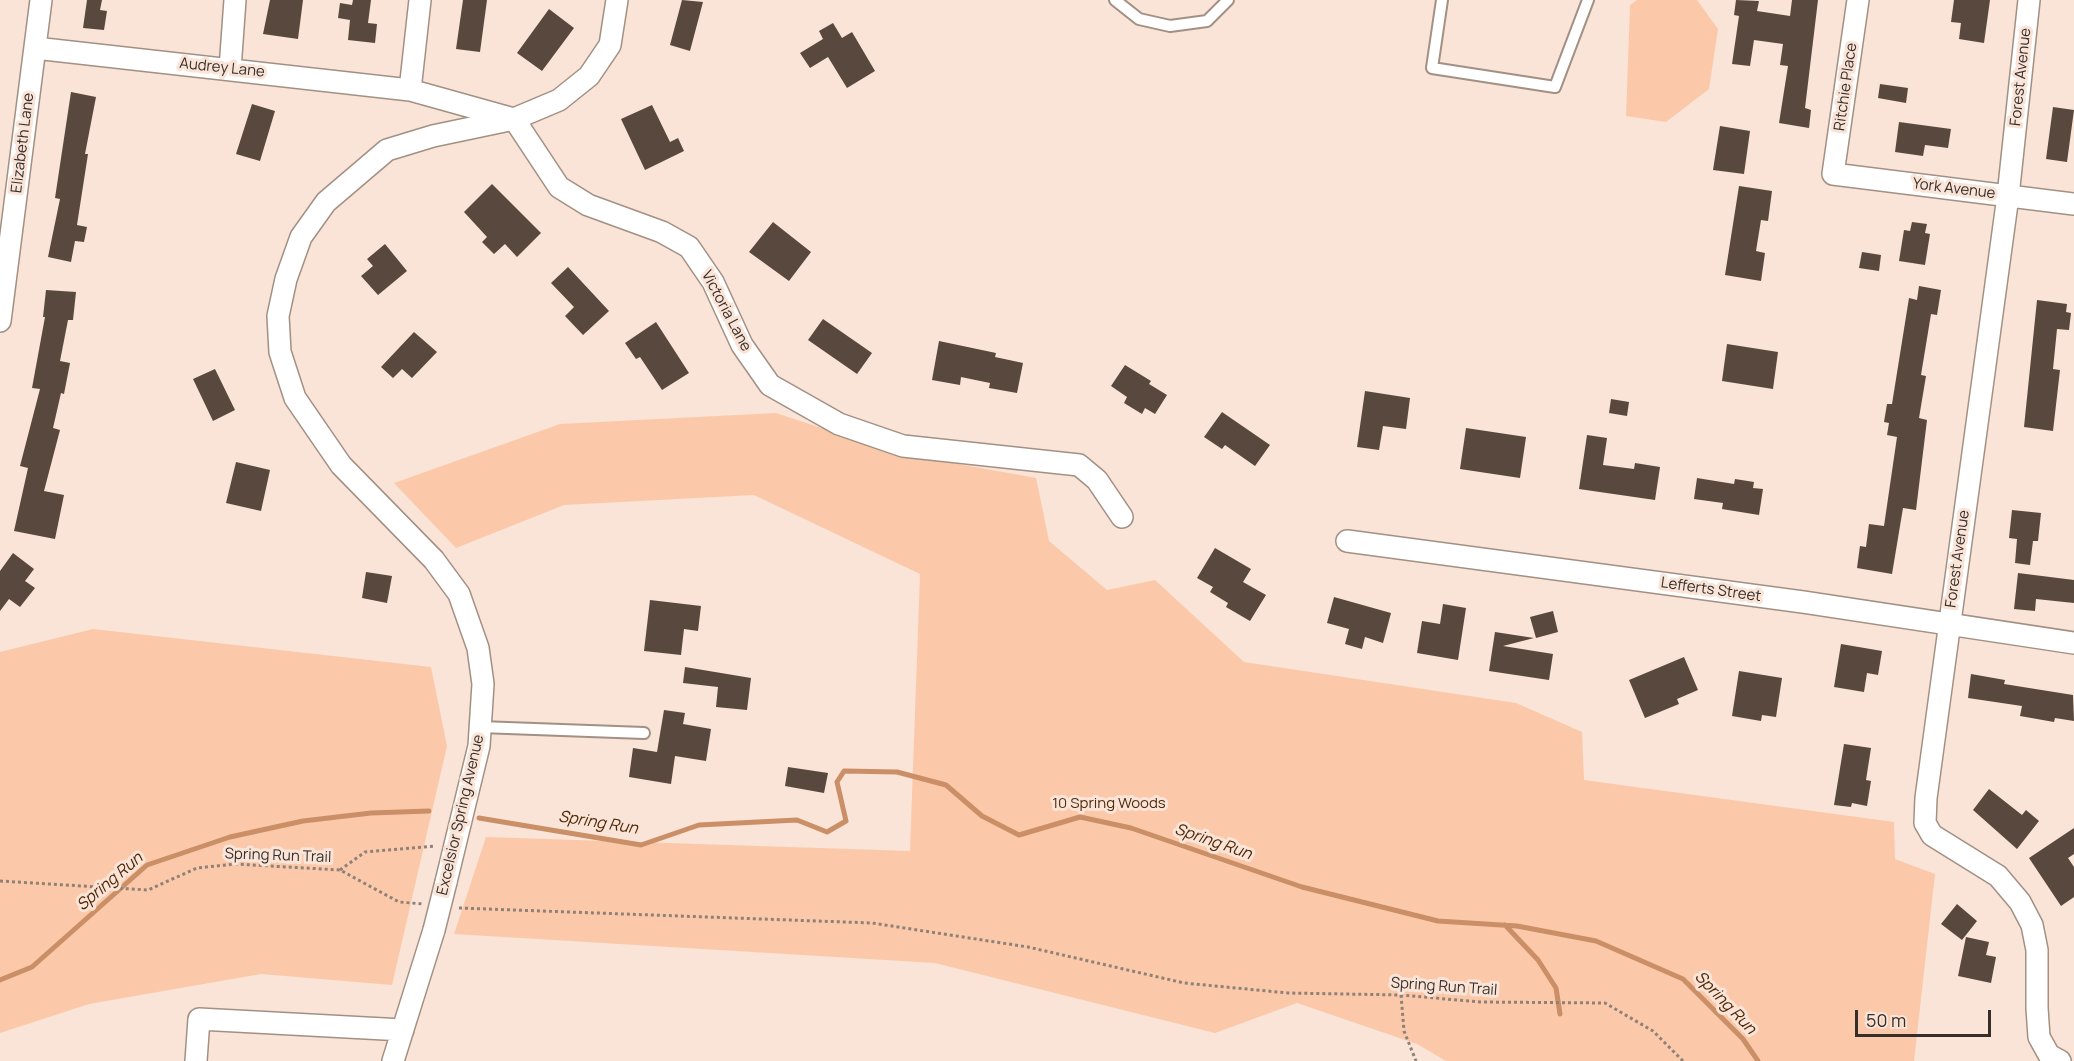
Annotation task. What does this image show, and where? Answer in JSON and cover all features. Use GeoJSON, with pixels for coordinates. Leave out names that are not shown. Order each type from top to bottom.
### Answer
{"type":"FeatureCollection","features":[{"type":"Feature","properties":{"kind":"street","name":"Elizabeth Lane"},"geometry":{"type":"LineString","coordinates":[[0,321],[41,0]]}},
{"type":"Feature","properties":{"kind":"street"},"geometry":{"type":"LineString","coordinates":[[230,69],[235,0]]}},
{"type":"Feature","properties":{"kind":"street"},"geometry":{"type":"LineString","coordinates":[[420,0],[410,90],[514,119]]}},
{"type":"Feature","properties":{"kind":"street","name":"Excelsior Spring Avenue"},"geometry":{"type":"LineString","coordinates":[[393,1061],[434,930],[455,848],[479,746],[483,684],[478,648],[459,594],[434,560],[341,465],[295,398],[280,352],[279,316],[286,279],[301,237],[326,202],[387,150],[433,136],[514,119],[559,100],[589,76],[610,45],[617,0]]}},
{"type":"Feature","properties":{"kind":"street","name":"Ritchie Place"},"geometry":{"type":"LineString","coordinates":[[1833,174],[1858,0]]}},
{"type":"Feature","properties":{"kind":"street","name":"Forest Avenue"},"geometry":{"type":"LineString","coordinates":[[2029,0],[2008,196],[1926,798],[1925,823],[1932,835],[1998,876],[2020,902],[2032,925],[2037,950],[2039,1037],[2049,1054],[2060,1061]]}},
{"type":"Feature","properties":{"kind":"street","name":"Audrey Lane"},"geometry":{"type":"LineString","coordinates":[[35,48],[410,90]]}},
{"type":"Feature","properties":{"kind":"street","name":"Victoria Lane"},"geometry":{"type":"LineString","coordinates":[[514,119],[559,187],[588,204],[662,232],[689,247],[713,282],[741,345],[770,385],[839,424],[903,446],[1079,465],[1097,480],[1122,517]]}},
{"type":"Feature","properties":{"kind":"street","name":"York Avenue"},"geometry":{"type":"LineString","coordinates":[[1833,174],[2074,204]]}},
{"type":"Feature","properties":{"kind":"street","name":"Lefferts Street"},"geometry":{"type":"LineString","coordinates":[[1347,541],[1803,602],[2074,643]]}},
{"type":"Feature","properties":{"kind":"street"},"geometry":{"type":"LineString","coordinates":[[196,1061],[199,1019],[403,1030]]}},
{"type":"Feature","properties":{"kind":"lane"},"geometry":{"type":"LineString","coordinates":[[1115,0],[1139,19],[1170,26],[1207,21],[1228,0]]}},
{"type":"Feature","properties":{"kind":"lane"},"geometry":{"type":"LineString","coordinates":[[1442,0],[1432,68],[1555,87],[1588,0]]}},
{"type":"Feature","properties":{"kind":"lane"},"geometry":{"type":"LineString","coordinates":[[480,728],[644,733]]}},
{"type":"Feature","properties":{"kind":"path","name":"Spring Run Trail"},"geometry":{"type":"LineString","coordinates":[[340,870],[365,852],[432,846],[455,848]]}},
{"type":"Feature","properties":{"kind":"path","name":"Spring Run Trail"},"geometry":{"type":"LineString","coordinates":[[0,881],[148,890],[197,868],[235,864],[340,870],[399,902],[434,905]]}},
{"type":"Feature","properties":{"kind":"path","name":"Spring Run Trail"},"geometry":{"type":"LineString","coordinates":[[458,908],[872,923],[1028,947],[1184,983],[1288,993],[1401,995],[1480,1002],[1605,1003],[1653,1031],[1683,1061]]}},
{"type":"Feature","properties":{"kind":"path"},"geometry":{"type":"LineString","coordinates":[[1401,995],[1404,1030],[1416,1061]]}},
{"type":"Feature","properties":{"kind":"green space"},"geometry":{"type":"Polygon","coordinates":[[[1637,0],[1697,0],[1718,29],[1709,89],[1666,122],[1626,116],[1630,5],[1637,0]]]}},
{"type":"Feature","properties":{"kind":"green space","name":"10 Spring Woods"},"geometry":{"type":"Polygon","coordinates":[[[776,413],[897,453],[1036,478],[1049,541],[1107,590],[1155,580],[1244,662],[1516,703],[1582,732],[1584,780],[1894,822],[1895,859],[1935,874],[1914,1061],[1446,1061],[1417,1044],[1297,1003],[1215,1033],[935,963],[454,934],[486,837],[910,851],[920,574],[754,495],[564,505],[456,548],[394,483],[560,424],[776,413]]]}},
{"type":"Feature","properties":{"kind":"green space"},"geometry":{"type":"Polygon","coordinates":[[[93,629],[431,667],[447,746],[392,985],[261,974],[89,1004],[0,1033],[0,652],[93,629]]]}},
{"type":"Feature","properties":{"kind":"building"},"geometry":{"type":"Polygon","coordinates":[[[87,0],[102,0],[100,10],[107,11],[104,30],[83,28],[87,0]]]}},
{"type":"Feature","properties":{"kind":"building"},"geometry":{"type":"Polygon","coordinates":[[[270,0],[303,0],[298,39],[263,34],[270,0]]]}},
{"type":"Feature","properties":{"kind":"building"},"geometry":{"type":"Polygon","coordinates":[[[353,0],[371,0],[368,23],[377,24],[375,43],[348,40],[350,20],[338,18],[340,3],[352,5],[353,0]]]}},
{"type":"Feature","properties":{"kind":"building"},"geometry":{"type":"Polygon","coordinates":[[[463,0],[487,0],[480,52],[456,49],[463,0]]]}},
{"type":"Feature","properties":{"kind":"building"},"geometry":{"type":"Polygon","coordinates":[[[682,0],[703,2],[690,51],[670,45],[682,0]]]}},
{"type":"Feature","properties":{"kind":"building"},"geometry":{"type":"Polygon","coordinates":[[[1736,0],[1759,1],[1757,11],[1790,16],[1792,0],[1818,0],[1805,108],[1811,110],[1809,128],[1779,123],[1788,66],[1780,65],[1783,44],[1754,40],[1750,66],[1732,64],[1739,16],[1734,15],[1736,0]]]}},
{"type":"Feature","properties":{"kind":"building"},"geometry":{"type":"Polygon","coordinates":[[[1954,0],[1990,0],[1984,43],[1959,39],[1961,23],[1951,22],[1954,0]]]}},
{"type":"Feature","properties":{"kind":"building"},"geometry":{"type":"Polygon","coordinates":[[[549,9],[574,28],[542,71],[517,53],[549,9]]]}},
{"type":"Feature","properties":{"kind":"building"},"geometry":{"type":"Polygon","coordinates":[[[833,23],[842,38],[852,32],[875,71],[847,88],[828,57],[810,68],[800,53],[823,39],[819,31],[833,23]]]}},
{"type":"Feature","properties":{"kind":"building"},"geometry":{"type":"Polygon","coordinates":[[[1880,84],[1908,88],[1906,103],[1878,98],[1880,84]]]}},
{"type":"Feature","properties":{"kind":"building"},"geometry":{"type":"Polygon","coordinates":[[[71,92],[96,97],[85,154],[88,154],[77,225],[87,227],[84,242],[75,241],[71,262],[48,257],[60,199],[55,198],[71,92]]]}},
{"type":"Feature","properties":{"kind":"building"},"geometry":{"type":"Polygon","coordinates":[[[252,104],[275,111],[260,161],[236,154],[252,104]]]}},
{"type":"Feature","properties":{"kind":"building"},"geometry":{"type":"Polygon","coordinates":[[[652,105],[670,142],[678,138],[684,151],[645,170],[621,119],[652,105]]]}},
{"type":"Feature","properties":{"kind":"building"},"geometry":{"type":"Polygon","coordinates":[[[2053,107],[2074,110],[2067,162],[2046,159],[2053,107]]]}},
{"type":"Feature","properties":{"kind":"building"},"geometry":{"type":"Polygon","coordinates":[[[1899,122],[1951,129],[1948,148],[1925,145],[1923,156],[1895,152],[1899,122]]]}},
{"type":"Feature","properties":{"kind":"building"},"geometry":{"type":"Polygon","coordinates":[[[1720,126],[1750,131],[1744,174],[1713,170],[1720,126]]]}},
{"type":"Feature","properties":{"kind":"building"},"geometry":{"type":"Polygon","coordinates":[[[492,184],[541,233],[517,257],[505,244],[494,254],[482,242],[487,237],[464,212],[492,184]]]}},
{"type":"Feature","properties":{"kind":"building"},"geometry":{"type":"Polygon","coordinates":[[[1739,186],[1772,191],[1768,221],[1761,220],[1756,251],[1765,253],[1761,281],[1725,275],[1739,186]]]}},
{"type":"Feature","properties":{"kind":"building"},"geometry":{"type":"Polygon","coordinates":[[[773,222],[811,252],[789,281],[749,252],[773,222]]]}},
{"type":"Feature","properties":{"kind":"building"},"geometry":{"type":"Polygon","coordinates":[[[1912,222],[1927,224],[1925,233],[1930,234],[1925,265],[1899,261],[1904,230],[1910,231],[1912,222]]]}},
{"type":"Feature","properties":{"kind":"building"},"geometry":{"type":"Polygon","coordinates":[[[385,244],[407,271],[378,295],[361,276],[373,266],[367,259],[385,244]]]}},
{"type":"Feature","properties":{"kind":"building"},"geometry":{"type":"Polygon","coordinates":[[[1862,252],[1881,255],[1879,271],[1859,268],[1862,252]]]}},
{"type":"Feature","properties":{"kind":"building"},"geometry":{"type":"Polygon","coordinates":[[[568,267],[609,311],[583,335],[565,316],[574,307],[551,283],[568,267]]]}},
{"type":"Feature","properties":{"kind":"building"},"geometry":{"type":"Polygon","coordinates":[[[1919,286],[1941,290],[1937,315],[1931,314],[1921,375],[1926,376],[1919,418],[1927,420],[1916,510],[1903,508],[1892,574],[1857,568],[1860,546],[1866,547],[1869,524],[1884,526],[1897,437],[1887,435],[1889,423],[1884,422],[1887,404],[1892,404],[1909,298],[1917,300],[1919,286]]]}},
{"type":"Feature","properties":{"kind":"building"},"geometry":{"type":"Polygon","coordinates":[[[46,290],[76,292],[73,320],[68,320],[60,361],[70,363],[64,394],[61,393],[53,428],[60,430],[44,491],[64,495],[55,539],[14,531],[28,468],[20,466],[40,389],[32,388],[45,317],[43,317],[46,290]]]}},
{"type":"Feature","properties":{"kind":"building"},"geometry":{"type":"Polygon","coordinates":[[[2037,300],[2067,304],[2066,312],[2071,313],[2069,330],[2057,329],[2053,369],[2060,370],[2053,431],[2024,427],[2037,300]]]}},
{"type":"Feature","properties":{"kind":"building"},"geometry":{"type":"Polygon","coordinates":[[[823,319],[872,353],[857,374],[808,340],[823,319]]]}},
{"type":"Feature","properties":{"kind":"building"},"geometry":{"type":"Polygon","coordinates":[[[656,322],[689,373],[662,390],[640,357],[636,359],[625,343],[656,322]]]}},
{"type":"Feature","properties":{"kind":"building"},"geometry":{"type":"Polygon","coordinates":[[[414,332],[437,352],[412,378],[402,369],[393,378],[381,367],[414,332]]]}},
{"type":"Feature","properties":{"kind":"building"},"geometry":{"type":"Polygon","coordinates":[[[939,341],[996,353],[995,357],[1023,363],[1017,393],[989,388],[990,383],[961,377],[960,385],[932,380],[939,341]]]}},
{"type":"Feature","properties":{"kind":"building"},"geometry":{"type":"Polygon","coordinates":[[[1727,344],[1778,352],[1773,389],[1722,381],[1727,344]]]}},
{"type":"Feature","properties":{"kind":"building"},"geometry":{"type":"Polygon","coordinates":[[[1125,365],[1151,381],[1149,384],[1167,395],[1155,414],[1145,408],[1142,414],[1124,403],[1127,397],[1111,386],[1125,365]]]}},
{"type":"Feature","properties":{"kind":"building"},"geometry":{"type":"Polygon","coordinates":[[[215,369],[235,410],[213,421],[193,379],[215,369]]]}},
{"type":"Feature","properties":{"kind":"building"},"geometry":{"type":"Polygon","coordinates":[[[1365,391],[1410,398],[1406,429],[1383,426],[1379,450],[1357,447],[1365,391]]]}},
{"type":"Feature","properties":{"kind":"building"},"geometry":{"type":"Polygon","coordinates":[[[1611,399],[1629,402],[1627,416],[1609,413],[1611,399]]]}},
{"type":"Feature","properties":{"kind":"building"},"geometry":{"type":"Polygon","coordinates":[[[1222,412],[1270,445],[1255,466],[1225,445],[1222,449],[1204,437],[1222,412]]]}},
{"type":"Feature","properties":{"kind":"building"},"geometry":{"type":"Polygon","coordinates":[[[1466,428],[1526,437],[1520,478],[1460,469],[1466,428]]]}},
{"type":"Feature","properties":{"kind":"building"},"geometry":{"type":"Polygon","coordinates":[[[1587,435],[1607,438],[1603,465],[1634,469],[1635,463],[1660,467],[1655,500],[1579,489],[1587,435]]]}},
{"type":"Feature","properties":{"kind":"building"},"geometry":{"type":"Polygon","coordinates":[[[236,462],[270,470],[261,511],[226,503],[236,462]]]}},
{"type":"Feature","properties":{"kind":"building"},"geometry":{"type":"Polygon","coordinates":[[[1697,478],[1734,484],[1735,479],[1754,482],[1753,488],[1763,489],[1759,515],[1722,509],[1723,503],[1694,499],[1697,478]]]}},
{"type":"Feature","properties":{"kind":"building"},"geometry":{"type":"Polygon","coordinates":[[[2012,510],[2041,513],[2038,541],[2033,541],[2030,565],[2015,563],[2017,539],[2009,538],[2012,510]]]}},
{"type":"Feature","properties":{"kind":"building"},"geometry":{"type":"Polygon","coordinates":[[[1215,548],[1251,569],[1243,582],[1266,595],[1250,621],[1226,607],[1228,603],[1210,592],[1213,587],[1197,578],[1215,548]]]}},
{"type":"Feature","properties":{"kind":"building"},"geometry":{"type":"Polygon","coordinates":[[[13,553],[34,569],[25,581],[35,588],[20,607],[9,599],[0,611],[0,571],[13,553]]]}},
{"type":"Feature","properties":{"kind":"building"},"geometry":{"type":"Polygon","coordinates":[[[366,572],[392,576],[387,603],[362,598],[366,572]]]}},
{"type":"Feature","properties":{"kind":"building"},"geometry":{"type":"Polygon","coordinates":[[[2018,573],[2074,580],[2074,603],[2036,599],[2035,611],[2014,609],[2018,573]]]}},
{"type":"Feature","properties":{"kind":"building"},"geometry":{"type":"Polygon","coordinates":[[[1334,597],[1391,613],[1383,643],[1365,637],[1362,649],[1345,644],[1349,629],[1327,623],[1334,597]]]}},
{"type":"Feature","properties":{"kind":"building"},"geometry":{"type":"Polygon","coordinates":[[[650,600],[701,606],[698,631],[684,629],[681,655],[644,651],[650,600]]]}},
{"type":"Feature","properties":{"kind":"building"},"geometry":{"type":"Polygon","coordinates":[[[1443,604],[1466,608],[1458,660],[1417,653],[1422,621],[1440,624],[1443,604]]]}},
{"type":"Feature","properties":{"kind":"building"},"geometry":{"type":"Polygon","coordinates":[[[1553,611],[1558,632],[1536,638],[1530,617],[1553,611]]]}},
{"type":"Feature","properties":{"kind":"building"},"geometry":{"type":"Polygon","coordinates":[[[1495,632],[1534,638],[1503,646],[1553,654],[1549,680],[1489,671],[1495,632]]]}},
{"type":"Feature","properties":{"kind":"building"},"geometry":{"type":"Polygon","coordinates":[[[1841,644],[1882,651],[1878,675],[1867,673],[1864,692],[1834,687],[1841,644]]]}},
{"type":"Feature","properties":{"kind":"building"},"geometry":{"type":"Polygon","coordinates":[[[1684,657],[1698,690],[1677,699],[1679,704],[1645,718],[1629,680],[1684,657]]]}},
{"type":"Feature","properties":{"kind":"building"},"geometry":{"type":"Polygon","coordinates":[[[685,667],[751,678],[747,710],[716,707],[718,687],[683,683],[685,667]]]}},
{"type":"Feature","properties":{"kind":"building"},"geometry":{"type":"Polygon","coordinates":[[[1739,671],[1782,678],[1776,717],[1762,715],[1761,721],[1732,716],[1739,671]]]}},
{"type":"Feature","properties":{"kind":"building"},"geometry":{"type":"Polygon","coordinates":[[[1971,674],[2005,680],[2004,684],[2073,695],[2074,721],[2055,718],[2054,722],[2020,716],[2022,706],[1968,698],[1971,674]]]}},
{"type":"Feature","properties":{"kind":"building"},"geometry":{"type":"Polygon","coordinates":[[[664,710],[685,713],[683,724],[711,729],[706,761],[675,756],[671,784],[629,777],[633,748],[657,752],[664,710]]]}},
{"type":"Feature","properties":{"kind":"building"},"geometry":{"type":"Polygon","coordinates":[[[1844,744],[1871,748],[1866,780],[1871,781],[1867,806],[1852,803],[1851,807],[1834,805],[1844,744]]]}},
{"type":"Feature","properties":{"kind":"building"},"geometry":{"type":"Polygon","coordinates":[[[788,767],[828,773],[824,793],[785,786],[788,767]]]}},
{"type":"Feature","properties":{"kind":"building"},"geometry":{"type":"Polygon","coordinates":[[[1989,789],[2022,815],[2026,810],[2039,821],[2017,849],[1973,810],[1989,789]]]}},
{"type":"Feature","properties":{"kind":"building"},"geometry":{"type":"Polygon","coordinates":[[[2074,828],[2074,854],[2068,858],[2074,867],[2074,897],[2061,906],[2029,858],[2074,828]]]}},
{"type":"Feature","properties":{"kind":"building"},"geometry":{"type":"Polygon","coordinates":[[[1957,904],[1977,921],[1962,940],[1941,924],[1957,904]]]}},
{"type":"Feature","properties":{"kind":"building"},"geometry":{"type":"Polygon","coordinates":[[[1966,937],[1989,942],[1986,955],[1996,957],[1991,983],[1958,976],[1966,937]]]}},
{"type":"Feature","properties":{"kind":"waterway","name":"Spring Run"},"geometry":{"type":"LineString","coordinates":[[479,818],[641,845],[699,825],[797,820],[827,832],[846,821],[837,782],[844,771],[897,772],[946,785],[982,816],[1019,835],[1080,817],[1131,828],[1302,887],[1438,921],[1517,926],[1596,941],[1683,979],[1743,1039],[1758,1061]]}},
{"type":"Feature","properties":{"kind":"waterway","name":"Spring Run"},"geometry":{"type":"LineString","coordinates":[[0,980],[32,967],[147,865],[230,837],[303,821],[371,813],[429,811]]}},
{"type":"Feature","properties":{"kind":"waterway"},"geometry":{"type":"LineString","coordinates":[[1505,925],[1538,960],[1556,988],[1560,1014]]}}]}
